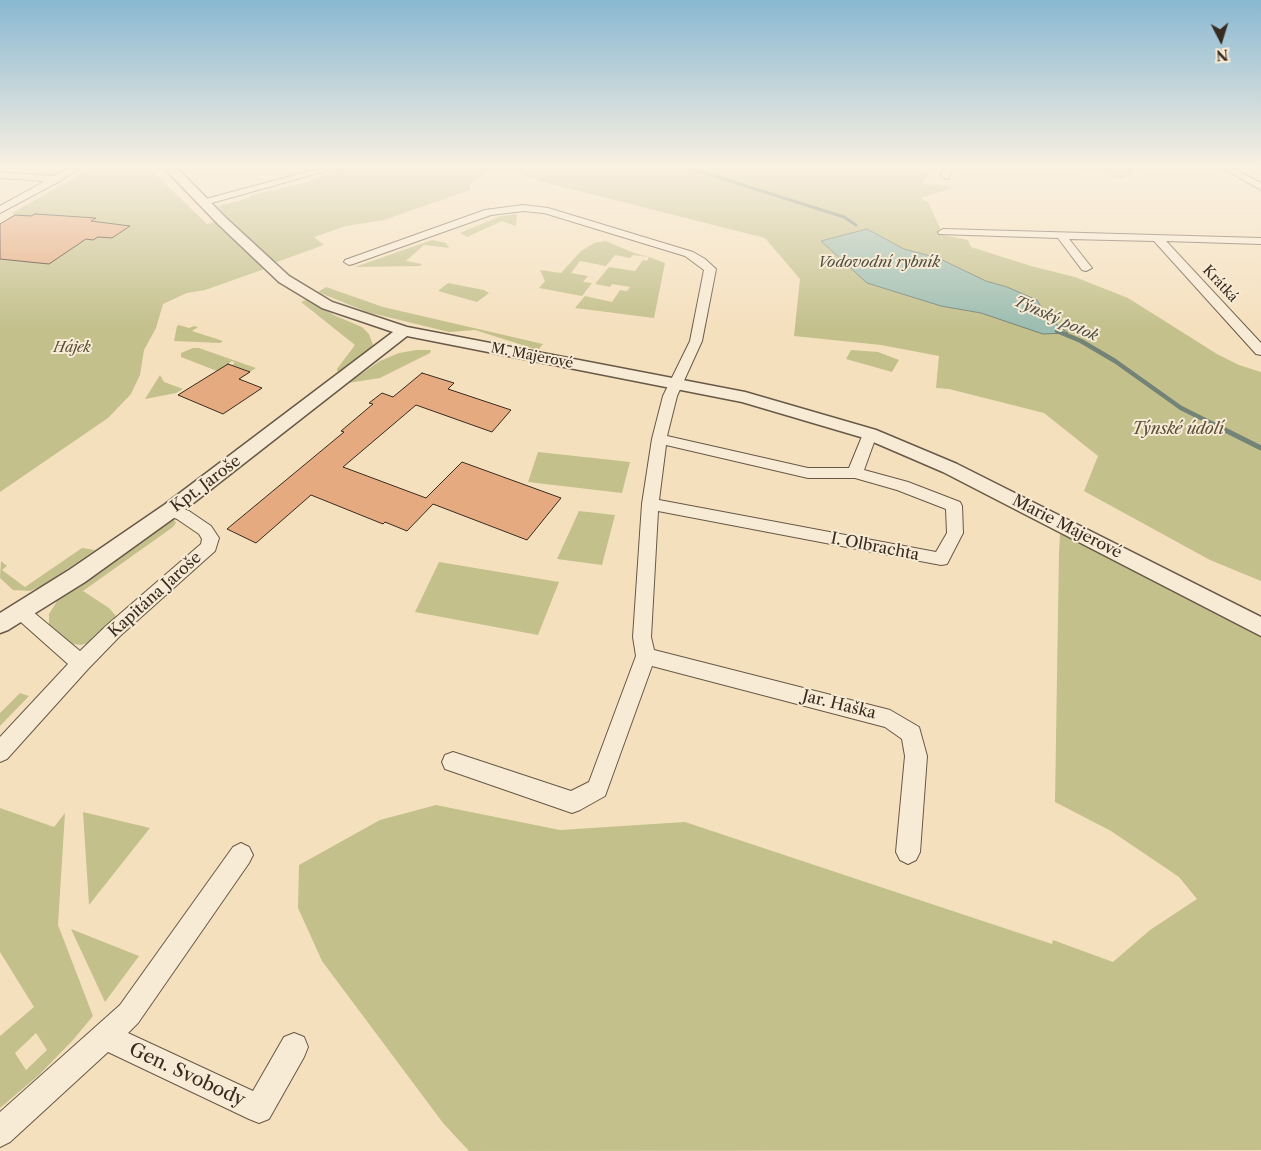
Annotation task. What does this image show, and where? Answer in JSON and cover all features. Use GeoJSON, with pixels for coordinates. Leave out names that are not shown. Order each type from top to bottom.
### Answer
{"type":"FeatureCollection","features":[{"type":"Feature","properties":{"kind":"street","name":"M. Majerové"},"geometry":{"type":"LineString","coordinates":[[222,221],[295,287],[327,305],[404,331],[677,383],[776,405],[870,434]]}},
{"type":"Feature","properties":{"kind":"street"},"geometry":{"type":"LineString","coordinates":[[349,262],[464,221]]}},
{"type":"Feature","properties":{"kind":"street"},"geometry":{"type":"LineString","coordinates":[[454,762],[572,802],[585,796],[597,789],[646,656],[642,637],[650,504],[659,440],[670,396],[696,340],[710,269],[689,254],[580,221]]}},
{"type":"Feature","properties":{"kind":"street"},"geometry":{"type":"LineString","coordinates":[[943,232],[1261,241]]}},
{"type":"Feature","properties":{"kind":"street"},"geometry":{"type":"LineString","coordinates":[[1061,235],[1086,268]]}},
{"type":"Feature","properties":{"kind":"street","name":"Krátká"},"geometry":{"type":"LineString","coordinates":[[1157,238],[1261,351]]}},
{"type":"Feature","properties":{"kind":"street","name":"Kpt. Jaroše"},"geometry":{"type":"LineString","coordinates":[[0,624],[77,576],[171,510],[404,331]]}},
{"type":"Feature","properties":{"kind":"street"},"geometry":{"type":"LineString","coordinates":[[659,440],[808,473],[855,473],[870,434]]}},
{"type":"Feature","properties":{"kind":"street","name":"Marie Majerové"},"geometry":{"type":"LineString","coordinates":[[870,434],[950,468],[1261,627]]}},
{"type":"Feature","properties":{"kind":"street","name":"I. Olbrachta"},"geometry":{"type":"LineString","coordinates":[[650,504],[941,559],[955,533],[954,506],[902,486],[855,473]]}},
{"type":"Feature","properties":{"kind":"street","name":"Kapitána Jaroše"},"geometry":{"type":"LineString","coordinates":[[0,752],[81,663],[113,631],[209,547],[211,538],[205,530],[171,510]]}},
{"type":"Feature","properties":{"kind":"street"},"geometry":{"type":"LineString","coordinates":[[20,611],[81,663]]}},
{"type":"Feature","properties":{"kind":"street","name":"Jar. Haška"},"geometry":{"type":"LineString","coordinates":[[646,656],[890,718],[912,734],[916,756],[908,852]]}},
{"type":"Feature","properties":{"kind":"street","name":"Gen. Svobody"},"geometry":{"type":"LineString","coordinates":[[0,1132],[129,1014],[241,855]]}},
{"type":"Feature","properties":{"kind":"street","name":"Gen. Svobody"},"geometry":{"type":"LineString","coordinates":[[104,1036],[259,1109],[294,1047]]}},
{"type":"Feature","properties":{"kind":"green space","name":"Týnské údolí"},"geometry":{"type":"Polygon","coordinates":[[[5,221],[204,221],[207,224],[219,221],[379,221],[346,226],[314,237],[324,245],[274,263],[276,265],[205,290],[187,293],[163,304],[156,328],[144,350],[140,375],[131,394],[108,418],[0,492],[0,224],[5,221]]]}},
{"type":"Feature","properties":{"kind":"green space"},"geometry":{"type":"Polygon","coordinates":[[[490,221],[516,221],[516,226],[502,221],[467,237],[460,233],[490,221]]]}},
{"type":"Feature","properties":{"kind":"green space","name":"Týnské údolí"},"geometry":{"type":"Polygon","coordinates":[[[696,221],[937,221],[943,235],[968,240],[971,247],[1031,266],[1075,277],[1128,298],[1217,354],[1239,365],[1261,372],[1261,581],[1210,560],[1084,491],[1098,456],[1044,413],[949,389],[936,388],[939,356],[881,345],[794,336],[800,279],[765,238],[696,221]]]}},
{"type":"Feature","properties":{"kind":"green space"},"geometry":{"type":"Polygon","coordinates":[[[432,240],[446,243],[449,248],[424,245],[406,261],[422,264],[420,266],[355,267],[432,240]]]}},
{"type":"Feature","properties":{"kind":"green space"},"geometry":{"type":"Polygon","coordinates":[[[606,241],[649,257],[633,255],[630,258],[615,255],[606,266],[580,261],[571,273],[588,276],[583,282],[592,283],[582,296],[539,288],[545,281],[540,270],[561,273],[581,251],[594,243],[606,241]]]}},
{"type":"Feature","properties":{"kind":"green space"},"geometry":{"type":"Polygon","coordinates":[[[649,257],[665,263],[654,318],[575,308],[585,296],[612,302],[620,290],[627,291],[630,287],[612,284],[610,287],[595,284],[609,267],[635,271],[643,260],[647,261],[649,257]]]}},
{"type":"Feature","properties":{"kind":"green space"},"geometry":{"type":"Polygon","coordinates":[[[448,283],[484,290],[489,293],[477,302],[438,291],[448,283]]]}},
{"type":"Feature","properties":{"kind":"green space"},"geometry":{"type":"Polygon","coordinates":[[[326,287],[383,307],[543,344],[538,350],[475,330],[449,332],[367,312],[318,292],[326,287]]]}},
{"type":"Feature","properties":{"kind":"green space"},"geometry":{"type":"Polygon","coordinates":[[[306,300],[362,327],[369,334],[373,345],[369,351],[338,374],[337,369],[355,345],[301,302],[306,300]]]}},
{"type":"Feature","properties":{"kind":"green space"},"geometry":{"type":"Polygon","coordinates":[[[177,326],[189,328],[198,327],[192,331],[223,341],[220,343],[174,341],[177,326]]]}},
{"type":"Feature","properties":{"kind":"green space"},"geometry":{"type":"Polygon","coordinates":[[[193,348],[199,348],[256,368],[250,372],[232,365],[235,363],[232,361],[217,371],[181,357],[181,353],[193,348]]]}},
{"type":"Feature","properties":{"kind":"green space"},"geometry":{"type":"Polygon","coordinates":[[[431,350],[430,353],[380,378],[348,383],[380,361],[399,353],[431,350]]]}},
{"type":"Feature","properties":{"kind":"green space"},"geometry":{"type":"Polygon","coordinates":[[[851,350],[878,352],[899,360],[892,372],[846,359],[851,350]]]}},
{"type":"Feature","properties":{"kind":"green space"},"geometry":{"type":"Polygon","coordinates":[[[160,375],[164,382],[183,389],[176,393],[145,399],[160,375]]]}},
{"type":"Feature","properties":{"kind":"green space"},"geometry":{"type":"Polygon","coordinates":[[[538,452],[630,462],[622,493],[528,482],[538,452]]]}},
{"type":"Feature","properties":{"kind":"green space"},"geometry":{"type":"Polygon","coordinates":[[[579,511],[615,515],[602,565],[557,559],[579,511]]]}},
{"type":"Feature","properties":{"kind":"green space"},"geometry":{"type":"Polygon","coordinates":[[[173,518],[176,523],[173,527],[83,591],[109,608],[116,616],[112,629],[99,640],[81,645],[66,643],[49,625],[49,614],[59,598],[173,518]]]}},
{"type":"Feature","properties":{"kind":"green space"},"geometry":{"type":"Polygon","coordinates":[[[1063,525],[1261,627],[1261,1150],[469,1151],[443,1123],[322,961],[298,908],[299,865],[380,820],[436,805],[560,830],[685,822],[1052,944],[1053,940],[1113,962],[1150,930],[1197,899],[1179,877],[1111,831],[1055,802],[1059,551],[1060,534],[1063,525]]]}},
{"type":"Feature","properties":{"kind":"green space"},"geometry":{"type":"Polygon","coordinates":[[[82,548],[95,550],[44,585],[30,591],[13,590],[0,578],[1,561],[7,566],[2,570],[25,587],[82,548]]]}},
{"type":"Feature","properties":{"kind":"green space"},"geometry":{"type":"Polygon","coordinates":[[[439,562],[559,582],[538,635],[415,612],[439,562]]]}},
{"type":"Feature","properties":{"kind":"green space"},"geometry":{"type":"Polygon","coordinates":[[[20,693],[29,696],[0,726],[0,713],[20,693]]]}},
{"type":"Feature","properties":{"kind":"green space"},"geometry":{"type":"Polygon","coordinates":[[[0,808],[54,827],[65,813],[58,925],[93,1016],[39,1075],[0,1108],[0,1036],[34,1007],[0,952],[0,808]],[[36,1033],[15,1053],[26,1070],[47,1050],[36,1033]]]}},
{"type":"Feature","properties":{"kind":"green space"},"geometry":{"type":"Polygon","coordinates":[[[83,812],[150,828],[89,905],[83,812]]]}},
{"type":"Feature","properties":{"kind":"green space"},"geometry":{"type":"Polygon","coordinates":[[[71,929],[139,956],[105,1002],[71,929]]]}},
{"type":"Feature","properties":{"kind":"water","name":"Vodovodní rybník"},"geometry":{"type":"Polygon","coordinates":[[[867,229],[904,249],[938,258],[986,281],[1007,287],[1037,300],[1047,317],[1068,333],[1043,334],[981,313],[941,306],[867,283],[821,241],[867,229]]]}},
{"type":"Feature","properties":{"kind":"building"},"geometry":{"type":"Polygon","coordinates":[[[5,221],[91,221],[130,226],[112,238],[98,237],[93,240],[86,239],[49,264],[0,259],[0,224],[5,221]]]}},
{"type":"Feature","properties":{"kind":"building"},"geometry":{"type":"Polygon","coordinates":[[[228,364],[250,372],[239,379],[262,388],[223,414],[178,395],[228,364]]]}},
{"type":"Feature","properties":{"kind":"building"},"geometry":{"type":"Polygon","coordinates":[[[422,373],[454,383],[448,389],[511,410],[492,432],[416,405],[343,467],[426,498],[462,462],[561,498],[527,540],[433,504],[407,531],[385,522],[383,524],[311,495],[256,543],[227,529],[344,432],[341,431],[373,404],[369,403],[382,393],[393,397],[422,373]]]}},
{"type":"Feature","properties":{"kind":"waterway","name":"Týnský potok"},"geometry":{"type":"LineString","coordinates":[[850,221],[856,225]]}},
{"type":"Feature","properties":{"kind":"waterway","name":"Týnský potok"},"geometry":{"type":"LineString","coordinates":[[1057,331],[1081,341],[1115,361],[1181,408],[1261,448]]}},
{"type":"Feature","properties":{"kind":"park label","name":"Hájek"},"geometry":{"type":"Point","coordinates":[72,348]}}]}
